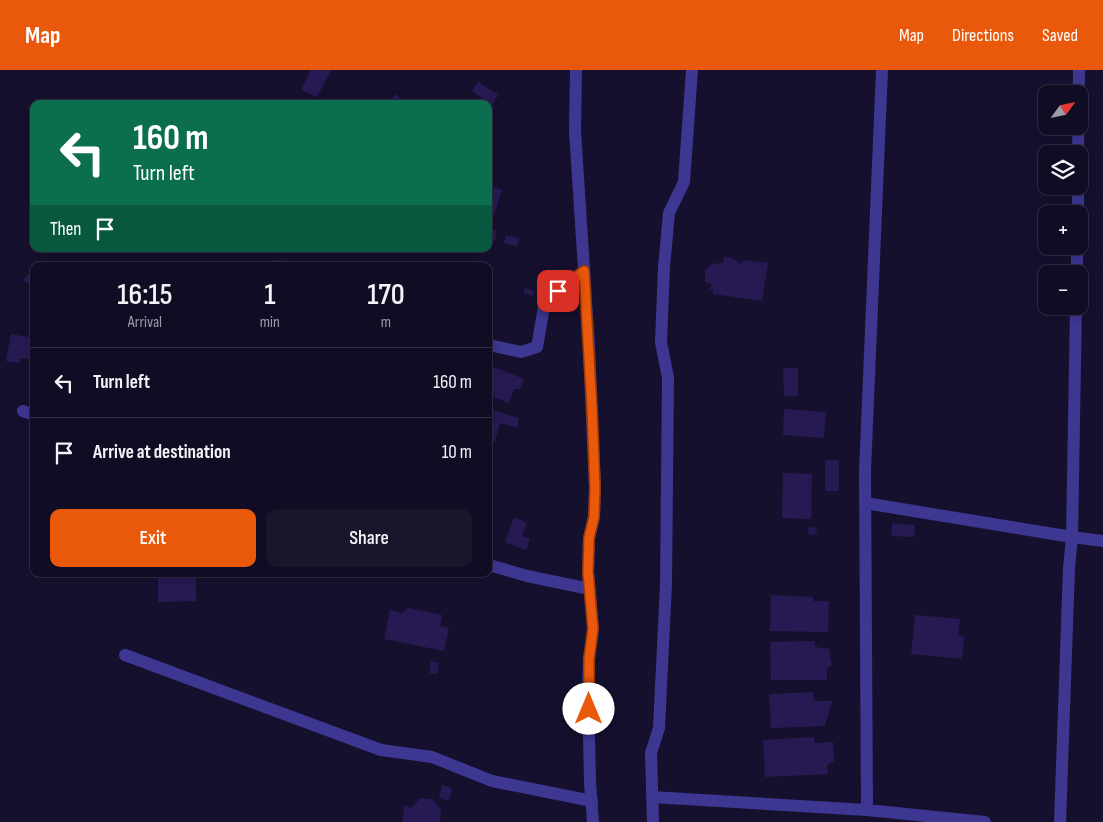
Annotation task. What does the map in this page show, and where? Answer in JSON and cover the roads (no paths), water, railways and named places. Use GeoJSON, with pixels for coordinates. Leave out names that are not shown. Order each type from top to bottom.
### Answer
{"type":"FeatureCollection","features":[{"type":"Feature","properties":{"kind":"street"},"geometry":{"type":"LineString","coordinates":[[576,70],[575,131],[595,488],[594,517],[589,538],[588,572],[593,629],[589,659],[588,691],[593,822]]}},
{"type":"Feature","properties":{"kind":"street"},"geometry":{"type":"LineString","coordinates":[[653,822],[650,753],[658,728],[666,584],[668,378],[661,342],[664,267],[669,213],[684,182],[692,70]]}},
{"type":"Feature","properties":{"kind":"street"},"geometry":{"type":"LineString","coordinates":[[867,810],[866,451],[882,70]]}},
{"type":"Feature","properties":{"kind":"street"},"geometry":{"type":"LineString","coordinates":[[1078,145],[1079,70]]}},
{"type":"Feature","properties":{"kind":"street"},"geometry":{"type":"LineString","coordinates":[[492,346],[521,352],[537,347],[545,301],[584,271]]}},
{"type":"Feature","properties":{"kind":"street"},"geometry":{"type":"LineString","coordinates":[[1060,822],[1069,568],[1072,538],[1076,315]]}},
{"type":"Feature","properties":{"kind":"street"},"geometry":{"type":"LineString","coordinates":[[865,503],[1072,538],[1103,541]]}},
{"type":"Feature","properties":{"kind":"street"},"geometry":{"type":"LineString","coordinates":[[492,566],[528,576],[590,589]]}},
{"type":"Feature","properties":{"kind":"street"},"geometry":{"type":"LineString","coordinates":[[126,655],[382,750],[432,757],[492,781],[592,801]]}},
{"type":"Feature","properties":{"kind":"street"},"geometry":{"type":"LineString","coordinates":[[652,797],[867,810],[984,822]]}}]}
